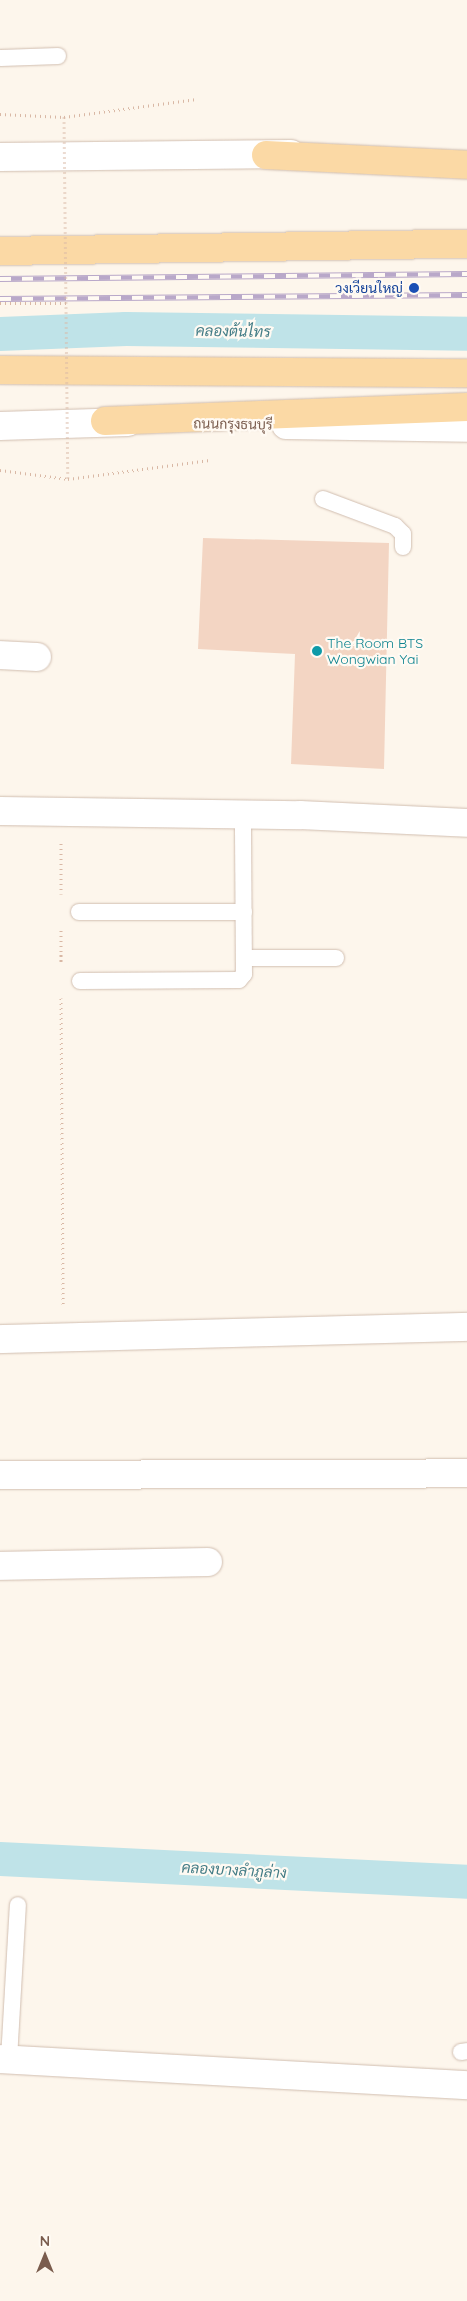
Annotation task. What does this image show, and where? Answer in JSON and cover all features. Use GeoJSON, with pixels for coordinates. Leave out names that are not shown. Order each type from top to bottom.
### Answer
{"type":"FeatureCollection","features":[{"type":"Feature","properties":{"kind":"main road"},"geometry":{"type":"LineString","coordinates":[[266,155],[467,164]]}},
{"type":"Feature","properties":{"kind":"main road"},"geometry":{"type":"LineString","coordinates":[[0,251],[467,244]]}},
{"type":"Feature","properties":{"kind":"main road"},"geometry":{"type":"LineString","coordinates":[[0,370],[467,373]]}},
{"type":"Feature","properties":{"kind":"main road"},"geometry":{"type":"LineString","coordinates":[[105,421],[467,407]]}},
{"type":"Feature","properties":{"kind":"street"},"geometry":{"type":"LineString","coordinates":[[0,157],[467,151]]}},
{"type":"Feature","properties":{"kind":"street","name":"ถนนกรุงธนบุรี"},"geometry":{"type":"LineString","coordinates":[[0,426],[105,421],[467,428]]}},
{"type":"Feature","properties":{"kind":"street"},"geometry":{"type":"LineString","coordinates":[[0,655],[38,657]]}},
{"type":"Feature","properties":{"kind":"street"},"geometry":{"type":"LineString","coordinates":[[0,812],[243,814],[467,823]]}},
{"type":"Feature","properties":{"kind":"street"},"geometry":{"type":"LineString","coordinates":[[0,1339],[467,1327]]}},
{"type":"Feature","properties":{"kind":"street"},"geometry":{"type":"LineString","coordinates":[[0,1476],[467,1473]]}},
{"type":"Feature","properties":{"kind":"street"},"geometry":{"type":"LineString","coordinates":[[0,1566],[208,1562]]}},
{"type":"Feature","properties":{"kind":"street"},"geometry":{"type":"LineString","coordinates":[[4,2059],[467,2084]]}},
{"type":"Feature","properties":{"kind":"lane"},"geometry":{"type":"LineString","coordinates":[[0,58],[58,56]]}},
{"type":"Feature","properties":{"kind":"lane"},"geometry":{"type":"LineString","coordinates":[[323,499],[395,526],[403,534],[403,547]]}},
{"type":"Feature","properties":{"kind":"lane"},"geometry":{"type":"LineString","coordinates":[[80,981],[230,982],[244,974],[243,814]]}},
{"type":"Feature","properties":{"kind":"lane"},"geometry":{"type":"LineString","coordinates":[[79,912],[244,912]]}},
{"type":"Feature","properties":{"kind":"lane"},"geometry":{"type":"LineString","coordinates":[[244,958],[336,958]]}},
{"type":"Feature","properties":{"kind":"lane"},"geometry":{"type":"LineString","coordinates":[[4,2059],[18,1905]]}},
{"type":"Feature","properties":{"kind":"path"},"geometry":{"type":"LineString","coordinates":[[0,114],[64,117],[197,98]]}},
{"type":"Feature","properties":{"kind":"path"},"geometry":{"type":"LineString","coordinates":[[64,117],[68,479]]}},
{"type":"Feature","properties":{"kind":"path"},"geometry":{"type":"LineString","coordinates":[[0,303],[66,303]]}},
{"type":"Feature","properties":{"kind":"path"},"geometry":{"type":"LineString","coordinates":[[0,470],[68,479],[210,460]]}},
{"type":"Feature","properties":{"kind":"path"},"geometry":{"type":"LineString","coordinates":[[62,1184],[63,1337]]}},
{"type":"Feature","properties":{"kind":"building","name":"The Room BTS Wongwian Yai"},"geometry":{"type":"Polygon","coordinates":[[[203,538],[389,543],[384,769],[291,764],[295,654],[198,649],[203,538]]]}},
{"type":"Feature","properties":{"kind":"waterway","name":"คลองต้นไทร"},"geometry":{"type":"LineString","coordinates":[[0,334],[126,329],[467,334]]}},
{"type":"Feature","properties":{"kind":"waterway","name":"คลองบางลำภูล่าง"},"geometry":{"type":"LineString","coordinates":[[0,1859],[467,1882]]}},
{"type":"Feature","properties":{"kind":"railway"},"geometry":{"type":"LineString","coordinates":[[0,279],[467,274]]}},
{"type":"Feature","properties":{"kind":"railway"},"geometry":{"type":"LineString","coordinates":[[0,299],[467,295]]}},
{"type":"Feature","properties":{"kind":"place","name":"วงเวียนใหญ่"},"geometry":{"type":"Point","coordinates":[414,288]}},
{"type":"Feature","properties":{"kind":"place","name":"The Room BTS Wongwian Yai"},"geometry":{"type":"Point","coordinates":[317,651]}}]}
